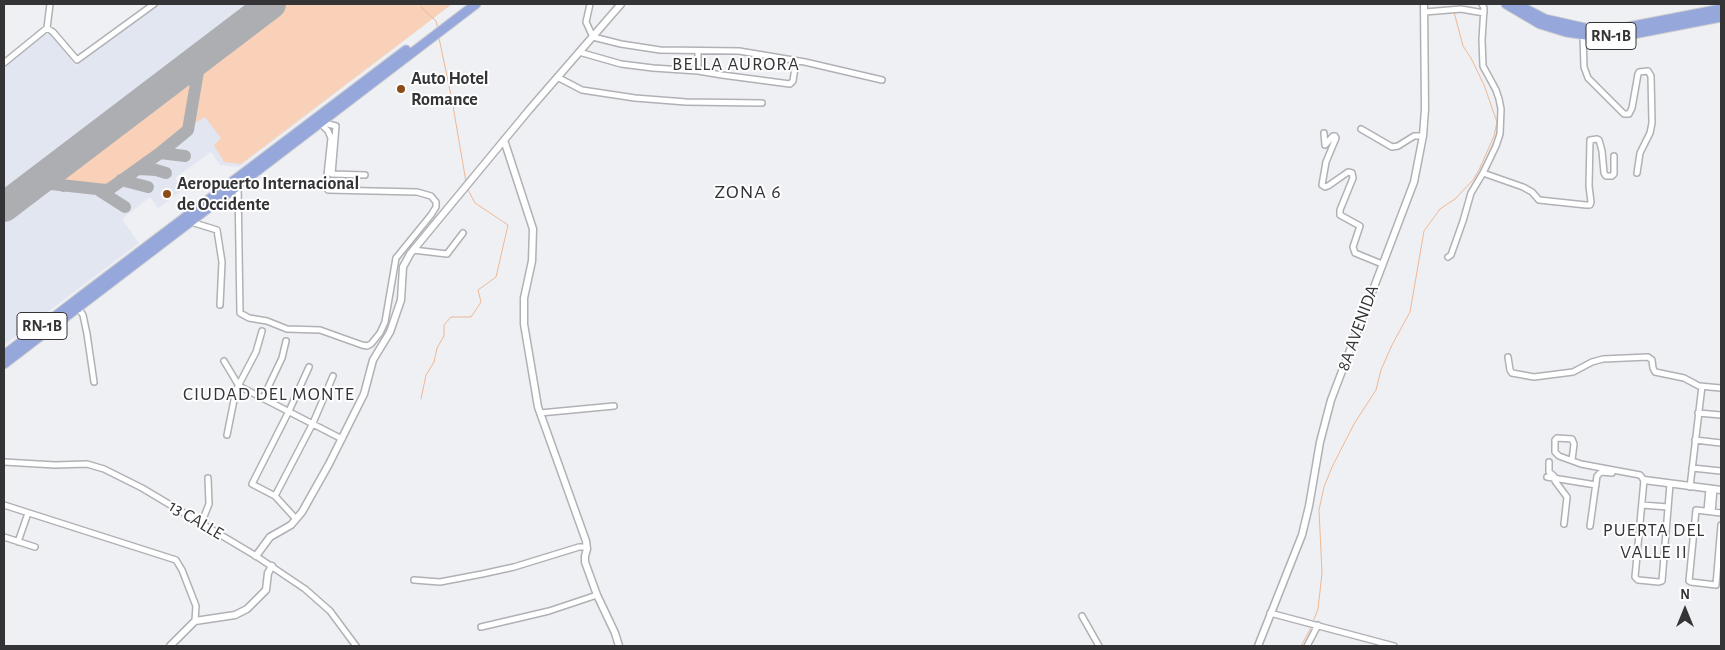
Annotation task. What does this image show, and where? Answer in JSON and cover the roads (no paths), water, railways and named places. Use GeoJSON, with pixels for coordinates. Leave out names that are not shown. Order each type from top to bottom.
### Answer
{"type":"FeatureCollection","features":[{"type":"Feature","properties":{"kind":"highway","name":"RN-1B"},"geometry":{"type":"LineString","coordinates":[[4,364],[323,121],[439,29],[467,4]]}},
{"type":"Feature","properties":{"kind":"highway","name":"RN-1B"},"geometry":{"type":"LineString","coordinates":[[4,355],[439,29],[476,4]]}},
{"type":"Feature","properties":{"kind":"highway","name":"RN-1B"},"geometry":{"type":"LineString","coordinates":[[1506,4],[1540,24],[1583,36],[1623,36],[1721,17]]}},
{"type":"Feature","properties":{"kind":"highway","name":"RN-1B"},"geometry":{"type":"LineString","coordinates":[[1516,4],[1545,18],[1585,28],[1599,29],[1628,27],[1721,9]]}},
{"type":"Feature","properties":{"kind":"highway"},"geometry":{"type":"LineString","coordinates":[[78,308],[83,300],[110,277],[113,272]]}},
{"type":"Feature","properties":{"kind":"highway","name":"RN-1B"},"geometry":{"type":"LineString","coordinates":[[78,308],[80,297]]}},
{"type":"Feature","properties":{"kind":"street"},"geometry":{"type":"LineString","coordinates":[[4,63],[48,28],[50,4]]}},
{"type":"Feature","properties":{"kind":"street"},"geometry":{"type":"LineString","coordinates":[[48,28],[77,60],[154,4]]}},
{"type":"Feature","properties":{"kind":"street"},"geometry":{"type":"LineString","coordinates":[[590,4],[586,22],[593,37]]}},
{"type":"Feature","properties":{"kind":"street"},"geometry":{"type":"LineString","coordinates":[[256,556],[270,537],[291,525],[304,510],[342,438],[364,394],[373,360],[390,332],[402,298],[403,267],[413,250],[557,77],[621,4]]}},
{"type":"Feature","properties":{"kind":"street","name":"8A AVENIDA"},"geometry":{"type":"LineString","coordinates":[[1258,646],[1306,521],[1326,415],[1414,182],[1423,136],[1425,109],[1424,4]]}},
{"type":"Feature","properties":{"kind":"street"},"geometry":{"type":"LineString","coordinates":[[1448,257],[1451,254],[1463,221],[1471,193],[1484,173],[1500,134],[1501,109],[1496,90],[1483,66],[1484,8],[1482,4]]}},
{"type":"Feature","properties":{"kind":"street"},"geometry":{"type":"LineString","coordinates":[[1425,12],[1461,9],[1484,13]]}},
{"type":"Feature","properties":{"kind":"street"},"geometry":{"type":"LineString","coordinates":[[1583,36],[1584,67],[1588,78],[1621,112],[1628,114],[1631,112],[1638,74],[1640,72],[1648,72],[1651,76],[1652,123],[1650,133],[1640,153],[1637,173]]}},
{"type":"Feature","properties":{"kind":"street"},"geometry":{"type":"LineString","coordinates":[[593,37],[621,44],[660,50],[740,51],[882,80]]}},
{"type":"Feature","properties":{"kind":"street"},"geometry":{"type":"LineString","coordinates":[[698,51],[698,71]]}},
{"type":"Feature","properties":{"kind":"street"},"geometry":{"type":"LineString","coordinates":[[579,52],[621,64],[698,71],[790,84],[794,81],[796,61]]}},
{"type":"Feature","properties":{"kind":"street"},"geometry":{"type":"LineString","coordinates":[[557,77],[582,90],[635,98],[686,102],[762,102]]}},
{"type":"Feature","properties":{"kind":"street"},"geometry":{"type":"LineString","coordinates":[[323,121],[328,124],[335,124],[336,126],[332,174],[365,175]]}},
{"type":"Feature","properties":{"kind":"street"},"geometry":{"type":"LineString","coordinates":[[238,185],[240,314],[249,318],[267,321],[287,329],[320,330],[362,345],[367,346],[371,344],[380,333],[385,322],[396,258],[431,215],[436,207],[436,202],[431,196],[418,192],[328,190],[326,185],[331,138],[323,121]]}},
{"type":"Feature","properties":{"kind":"street"},"geometry":{"type":"LineString","coordinates":[[1361,129],[1394,147],[1414,136],[1423,136]]}},
{"type":"Feature","properties":{"kind":"street"},"geometry":{"type":"LineString","coordinates":[[1324,133],[1325,145],[1333,136],[1336,138],[1326,162],[1322,185],[1328,186],[1348,172],[1352,173],[1353,178],[1340,210],[1340,215],[1360,226],[1353,248],[1355,253],[1382,264]]}},
{"type":"Feature","properties":{"kind":"street"},"geometry":{"type":"LineString","coordinates":[[504,140],[534,232],[532,261],[524,298],[524,324],[529,361],[540,413],[587,547],[584,562],[619,646]]}},
{"type":"Feature","properties":{"kind":"street"},"geometry":{"type":"LineString","coordinates":[[1484,173],[1523,187],[1532,192],[1539,200],[1586,205],[1591,202],[1589,186],[1590,140],[1599,140],[1606,176],[1614,174],[1614,156]]}},
{"type":"Feature","properties":{"kind":"street"},"geometry":{"type":"LineString","coordinates":[[190,222],[217,230],[222,262],[220,305]]}},
{"type":"Feature","properties":{"kind":"street"},"geometry":{"type":"LineString","coordinates":[[413,250],[447,254],[463,232]]}},
{"type":"Feature","properties":{"kind":"street"},"geometry":{"type":"LineString","coordinates":[[78,308],[83,315],[94,382]]}},
{"type":"Feature","properties":{"kind":"street"},"geometry":{"type":"LineString","coordinates":[[227,435],[235,391],[256,352],[262,331]]}},
{"type":"Feature","properties":{"kind":"street"},"geometry":{"type":"LineString","coordinates":[[263,398],[282,358],[286,341]]}},
{"type":"Feature","properties":{"kind":"street"},"geometry":{"type":"LineString","coordinates":[[1508,357],[1512,373],[1534,377],[1573,372],[1592,362],[1603,359],[1648,357],[1652,360],[1655,372],[1684,378],[1698,386],[1721,388]]}},
{"type":"Feature","properties":{"kind":"street"},"geometry":{"type":"LineString","coordinates":[[224,361],[239,386],[342,438]]}},
{"type":"Feature","properties":{"kind":"street"},"geometry":{"type":"LineString","coordinates":[[296,519],[275,496],[252,484],[309,367]]}},
{"type":"Feature","properties":{"kind":"street"},"geometry":{"type":"LineString","coordinates":[[275,496],[313,424],[333,376]]}},
{"type":"Feature","properties":{"kind":"street"},"geometry":{"type":"LineString","coordinates":[[1690,487],[1702,386]]}},
{"type":"Feature","properties":{"kind":"street"},"geometry":{"type":"LineString","coordinates":[[540,413],[614,406]]}},
{"type":"Feature","properties":{"kind":"street"},"geometry":{"type":"LineString","coordinates":[[1698,413],[1721,415]]}},
{"type":"Feature","properties":{"kind":"street"},"geometry":{"type":"LineString","coordinates":[[1572,460],[1573,440],[1571,438],[1557,438],[1555,440],[1556,453],[1559,456],[1581,464],[1640,475],[1644,480],[1636,577],[1638,580],[1662,581],[1670,484]]}},
{"type":"Feature","properties":{"kind":"street"},"geometry":{"type":"LineString","coordinates":[[1695,440],[1721,443]]}},
{"type":"Feature","properties":{"kind":"street","name":"13 CALLE"},"geometry":{"type":"LineString","coordinates":[[4,462],[55,465],[81,463],[92,465],[142,488],[256,556],[305,589],[322,603],[356,646]]}},
{"type":"Feature","properties":{"kind":"street"},"geometry":{"type":"LineString","coordinates":[[1549,462],[1549,472],[1555,478],[1566,497],[1564,524]]}},
{"type":"Feature","properties":{"kind":"street"},"geometry":{"type":"LineString","coordinates":[[1692,468],[1721,471]]}},
{"type":"Feature","properties":{"kind":"street"},"geometry":{"type":"LineString","coordinates":[[1590,526],[1598,475],[1603,472],[1670,484],[1721,490]]}},
{"type":"Feature","properties":{"kind":"street"},"geometry":{"type":"LineString","coordinates":[[1547,477],[1596,485]]}},
{"type":"Feature","properties":{"kind":"street"},"geometry":{"type":"LineString","coordinates":[[201,524],[209,504],[208,478]]}},
{"type":"Feature","properties":{"kind":"street"},"geometry":{"type":"LineString","coordinates":[[1709,511],[1711,489]]}},
{"type":"Feature","properties":{"kind":"street"},"geometry":{"type":"LineString","coordinates":[[4,505],[176,560],[182,570],[196,606],[195,621]]}},
{"type":"Feature","properties":{"kind":"street"},"geometry":{"type":"LineString","coordinates":[[1642,505],[1668,507]]}},
{"type":"Feature","properties":{"kind":"street"},"geometry":{"type":"LineString","coordinates":[[1721,513],[1696,510],[1690,582],[1716,585],[1721,525]]}},
{"type":"Feature","properties":{"kind":"street"},"geometry":{"type":"LineString","coordinates":[[18,542],[26,516]]}},
{"type":"Feature","properties":{"kind":"street"},"geometry":{"type":"LineString","coordinates":[[4,537],[35,547]]}},
{"type":"Feature","properties":{"kind":"street"},"geometry":{"type":"LineString","coordinates":[[414,580],[440,582],[514,567],[579,547],[587,547]]}},
{"type":"Feature","properties":{"kind":"street"},"geometry":{"type":"LineString","coordinates":[[170,646],[195,621],[235,615],[244,611],[265,592],[268,573],[272,566]]}},
{"type":"Feature","properties":{"kind":"street"},"geometry":{"type":"LineString","coordinates":[[481,627],[549,611],[597,595]]}},
{"type":"Feature","properties":{"kind":"street"},"geometry":{"type":"LineString","coordinates":[[1270,612],[1394,646]]}},
{"type":"Feature","properties":{"kind":"street"},"geometry":{"type":"LineString","coordinates":[[1082,616],[1099,646]]}},
{"type":"Feature","properties":{"kind":"street"},"geometry":{"type":"LineString","coordinates":[[1308,646],[1317,626]]}},
{"type":"Feature","properties":{"kind":"waterway"},"geometry":{"type":"LineString","coordinates":[[421,7],[436,21],[438,29]]}},
{"type":"Feature","properties":{"kind":"waterway"},"geometry":{"type":"LineString","coordinates":[[1313,622],[1318,609],[1322,573],[1319,510],[1324,487],[1354,424],[1376,390],[1381,370],[1410,312],[1424,231],[1440,209],[1455,199],[1473,180],[1494,136],[1497,122],[1484,85],[1463,46],[1454,12]]}},
{"type":"Feature","properties":{"kind":"waterway"},"geometry":{"type":"LineString","coordinates":[[439,38],[466,182]]}},
{"type":"Feature","properties":{"kind":"waterway"},"geometry":{"type":"LineString","coordinates":[[421,399],[426,375],[434,362],[437,348],[444,336],[444,325],[451,317],[471,317],[481,302],[478,290],[496,277],[508,225],[475,203],[467,188]]}},
{"type":"Feature","properties":{"kind":"waterway"},"geometry":{"type":"LineString","coordinates":[[1301,646],[1312,626]]}},
{"type":"Feature","properties":{"kind":"place","name":"Auto Hotel Romance"},"geometry":{"type":"Point","coordinates":[401,89]}},
{"type":"Feature","properties":{"kind":"place","name":"Aeropuerto Internacional de Occidente"},"geometry":{"type":"Point","coordinates":[167,194]}},
{"type":"Feature","properties":{"kind":"district","name":"BELLA AURORA"},"geometry":{"type":"Point","coordinates":[736,64]}},
{"type":"Feature","properties":{"kind":"district","name":"ZONA 6"},"geometry":{"type":"Point","coordinates":[748,192]}},
{"type":"Feature","properties":{"kind":"district","name":"CIUDAD DEL MONTE"},"geometry":{"type":"Point","coordinates":[269,394]}},
{"type":"Feature","properties":{"kind":"district","name":"PUERTA DEL VALLE II"},"geometry":{"type":"Point","coordinates":[1654,541]}}]}
